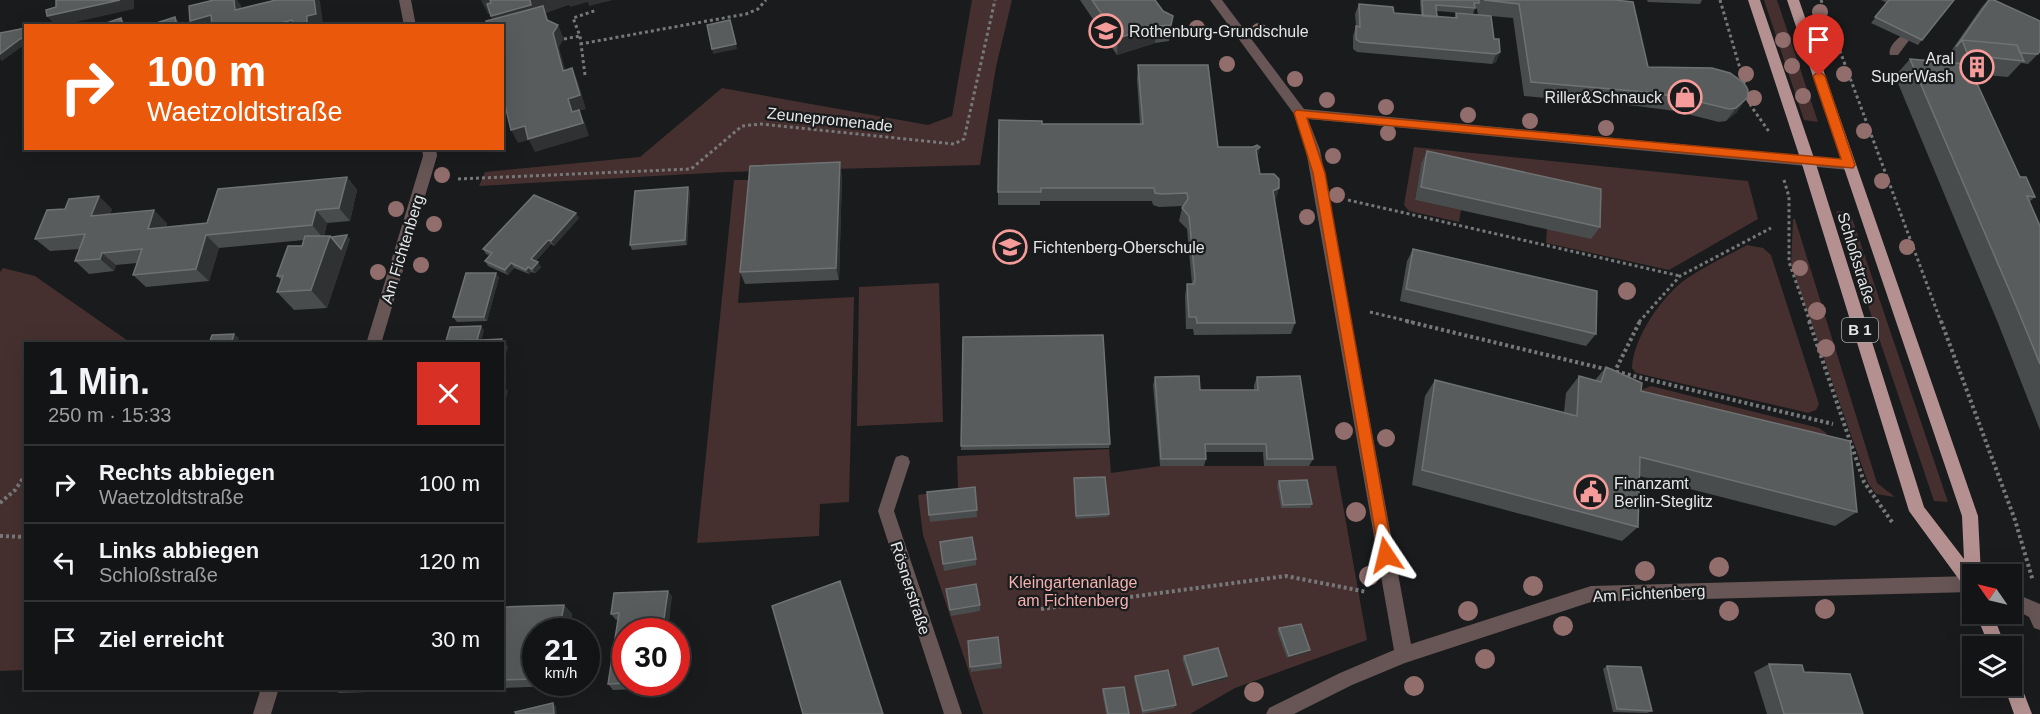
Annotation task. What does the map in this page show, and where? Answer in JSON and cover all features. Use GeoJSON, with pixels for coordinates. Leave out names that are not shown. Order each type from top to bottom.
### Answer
{"type":"FeatureCollection","features":[{"type":"Feature","properties":{"kind":"main road","name":"Schloßstraße"},"geometry":{"type":"LineString","coordinates":[[1754,0],[1808,161],[1917,511],[1962,570]]}},
{"type":"Feature","properties":{"kind":"main road","name":"Schloßstraße"},"geometry":{"type":"LineString","coordinates":[[1793,0],[1970,516],[1972,564]]}},
{"type":"Feature","properties":{"kind":"main road"},"geometry":{"type":"LineString","coordinates":[[2016,696],[2023,714]]}},
{"type":"Feature","properties":{"kind":"street"},"geometry":{"type":"LineString","coordinates":[[405,0],[410,24]]}},
{"type":"Feature","properties":{"kind":"street"},"geometry":{"type":"LineString","coordinates":[[1216,0],[1300,113],[1319,173],[1404,655]]}},
{"type":"Feature","properties":{"kind":"street"},"geometry":{"type":"LineString","coordinates":[[1893,52],[1904,39]]}},
{"type":"Feature","properties":{"kind":"street"},"geometry":{"type":"LineString","coordinates":[[1300,113],[1849,165]]}},
{"type":"Feature","properties":{"kind":"street","name":"Am Fichtenberg"},"geometry":{"type":"LineString","coordinates":[[374,342],[430,152]]}},
{"type":"Feature","properties":{"kind":"street","name":"Rösnerstraße"},"geometry":{"type":"LineString","coordinates":[[902,462],[886,511],[953,714]]}},
{"type":"Feature","properties":{"kind":"street","name":"Am Fichtenberg"},"geometry":{"type":"LineString","coordinates":[[1275,714],[1346,679],[1404,655],[1591,594],[1962,583]]}},
{"type":"Feature","properties":{"kind":"street"},"geometry":{"type":"LineString","coordinates":[[2022,605],[2036,611],[2040,622]]}},
{"type":"Feature","properties":{"kind":"street"},"geometry":{"type":"LineString","coordinates":[[262,714],[269,690]]}},
{"type":"Feature","properties":{"kind":"path"},"geometry":{"type":"LineString","coordinates":[[580,44],[746,15],[758,9],[765,0]]}},
{"type":"Feature","properties":{"kind":"path","name":"Zeunepromenade"},"geometry":{"type":"LineString","coordinates":[[458,179],[691,169],[742,126],[761,124],[954,144],[964,139],[971,117],[995,0]]}},
{"type":"Feature","properties":{"kind":"path"},"geometry":{"type":"LineString","coordinates":[[1720,0],[1751,106],[1772,138]]}},
{"type":"Feature","properties":{"kind":"path"},"geometry":{"type":"LineString","coordinates":[[1821,0],[2031,571]]}},
{"type":"Feature","properties":{"kind":"path"},"geometry":{"type":"LineString","coordinates":[[585,75],[580,36],[573,18],[597,10]]}},
{"type":"Feature","properties":{"kind":"path"},"geometry":{"type":"LineString","coordinates":[[564,39],[580,36]]}},
{"type":"Feature","properties":{"kind":"path"},"geometry":{"type":"LineString","coordinates":[[1783,175],[1789,197],[1788,262],[1864,482],[1895,526]]}},
{"type":"Feature","properties":{"kind":"path"},"geometry":{"type":"LineString","coordinates":[[1348,200],[1680,276]]}},
{"type":"Feature","properties":{"kind":"path"},"geometry":{"type":"LineString","coordinates":[[1612,381],[1641,319],[1680,276],[1772,228]]}},
{"type":"Feature","properties":{"kind":"path"},"geometry":{"type":"LineString","coordinates":[[1370,312],[1833,424]]}},
{"type":"Feature","properties":{"kind":"path"},"geometry":{"type":"LineString","coordinates":[[0,503],[15,490],[24,477]]}},
{"type":"Feature","properties":{"kind":"path"},"geometry":{"type":"LineString","coordinates":[[0,536],[24,537]]}},
{"type":"Feature","properties":{"kind":"path"},"geometry":{"type":"LineString","coordinates":[[1041,609],[1286,576],[1394,598]]}},
{"type":"Feature","properties":{"kind":"green space"},"geometry":{"type":"Polygon","coordinates":[[[972,0],[1012,0],[996,67],[980,165],[727,172],[479,186],[485,172],[640,157],[722,88],[928,125],[952,116],[972,0]]]}},
{"type":"Feature","properties":{"kind":"green space"},"geometry":{"type":"Polygon","coordinates":[[[1764,0],[1777,0],[1818,122],[1804,120],[1764,0]]]}},
{"type":"Feature","properties":{"kind":"green space"},"geometry":{"type":"Polygon","coordinates":[[[1414,147],[1748,181],[1758,219],[1669,270],[1546,243],[1547,229],[1421,164],[1415,200],[1461,210],[1459,222],[1409,211],[1404,205],[1414,147]]]}},
{"type":"Feature","properties":{"kind":"green space"},"geometry":{"type":"Polygon","coordinates":[[[734,180],[749,180],[738,303],[854,297],[849,502],[820,504],[819,536],[697,543],[734,180]]]}},
{"type":"Feature","properties":{"kind":"green space"},"geometry":{"type":"Polygon","coordinates":[[[1836,211],[1850,212],[1948,502],[1934,501],[1836,211]]]}},
{"type":"Feature","properties":{"kind":"green space"},"geometry":{"type":"Polygon","coordinates":[[[1793,219],[1795,219],[1877,483],[1895,497],[1876,494],[1868,483],[1791,266],[1793,219]]]}},
{"type":"Feature","properties":{"kind":"green space"},"geometry":{"type":"Polygon","coordinates":[[[1747,245],[1763,248],[1771,255],[1819,404],[1816,410],[1808,413],[1636,373],[1632,368],[1637,344],[1643,331],[1677,286],[1708,265],[1747,245]]]}},
{"type":"Feature","properties":{"kind":"green space"},"geometry":{"type":"Polygon","coordinates":[[[3,268],[35,276],[130,342],[24,342],[24,670],[0,671],[0,272],[3,268]]]}},
{"type":"Feature","properties":{"kind":"green space"},"geometry":{"type":"Polygon","coordinates":[[[939,283],[943,422],[857,426],[859,287],[939,283]]]}},
{"type":"Feature","properties":{"kind":"green space"},"geometry":{"type":"Polygon","coordinates":[[[187,340],[186,342],[150,342],[187,340]]]}},
{"type":"Feature","properties":{"kind":"green space"},"geometry":{"type":"Polygon","coordinates":[[[1651,386],[1819,428],[1831,441],[1637,398],[1641,390],[1651,386]]]}},
{"type":"Feature","properties":{"kind":"green space","name":"Kleingartenanlage am Fichtenberg"},"geometry":{"type":"Polygon","coordinates":[[[1109,449],[1111,473],[1160,466],[1336,466],[1367,640],[1235,688],[1190,714],[983,714],[923,535],[918,495],[958,489],[957,456],[1109,449]]]}},
{"type":"Feature","properties":{"kind":"building"},"geometry":{"type":"Polygon","coordinates":[[[56,0],[120,0],[47,16],[46,10],[56,7],[56,0]]]}},
{"type":"Feature","properties":{"kind":"building"},"geometry":{"type":"Polygon","coordinates":[[[214,0],[234,0],[235,10],[276,0],[314,0],[316,14],[307,16],[307,22],[301,24],[293,24],[292,20],[277,24],[212,24],[211,15],[190,21],[189,6],[214,0]]]}},
{"type":"Feature","properties":{"kind":"building"},"geometry":{"type":"Polygon","coordinates":[[[490,0],[530,0],[531,5],[491,16],[487,4],[491,3],[490,0]]]}},
{"type":"Feature","properties":{"kind":"building"},"geometry":{"type":"Polygon","coordinates":[[[1092,0],[1155,0],[1163,11],[1173,16],[1171,25],[1157,26],[1118,38],[1092,0]]]}},
{"type":"Feature","properties":{"kind":"building"},"geometry":{"type":"Polygon","coordinates":[[[1422,0],[1479,0],[1479,3],[1474,3],[1475,8],[1436,5],[1437,17],[1423,16],[1422,0]]]}},
{"type":"Feature","properties":{"kind":"building"},"geometry":{"type":"Polygon","coordinates":[[[1484,0],[1633,2],[1648,67],[1712,68],[1730,73],[1744,83],[1748,90],[1747,98],[1736,108],[1729,109],[1646,92],[1531,82],[1519,4],[1484,0]]]}},
{"type":"Feature","properties":{"kind":"building"},"geometry":{"type":"Polygon","coordinates":[[[1889,0],[1954,0],[1922,40],[1875,17],[1889,0]]]}},
{"type":"Feature","properties":{"kind":"building"},"geometry":{"type":"Polygon","coordinates":[[[1989,0],[1994,0],[2040,21],[2040,51],[2038,54],[2020,53],[2017,45],[1962,40],[1956,47],[1989,0]]]}},
{"type":"Feature","properties":{"kind":"building"},"geometry":{"type":"Polygon","coordinates":[[[1359,4],[1393,7],[1394,13],[1457,18],[1456,13],[1491,16],[1494,39],[1499,39],[1500,52],[1496,54],[1360,42],[1356,39],[1356,26],[1360,27],[1359,4]]]}},
{"type":"Feature","properties":{"kind":"building"},"geometry":{"type":"Polygon","coordinates":[[[543,6],[547,20],[558,25],[553,33],[563,71],[572,68],[580,95],[568,99],[572,112],[579,110],[583,123],[528,139],[525,126],[511,130],[504,101],[504,24],[487,24],[486,21],[543,6]]]}},
{"type":"Feature","properties":{"kind":"building"},"geometry":{"type":"Polygon","coordinates":[[[175,17],[177,24],[153,24],[175,17]]]}},
{"type":"Feature","properties":{"kind":"building"},"geometry":{"type":"Polygon","coordinates":[[[121,18],[122,24],[104,24],[121,18]]]}},
{"type":"Feature","properties":{"kind":"building"},"geometry":{"type":"Polygon","coordinates":[[[730,20],[736,44],[712,49],[707,25],[730,20]]]}},
{"type":"Feature","properties":{"kind":"building"},"geometry":{"type":"Polygon","coordinates":[[[24,28],[24,38],[0,54],[0,33],[24,28]]]}},
{"type":"Feature","properties":{"kind":"building"},"geometry":{"type":"Polygon","coordinates":[[[1962,40],[2017,45],[2024,61],[1968,55],[1962,40]]]}},
{"type":"Feature","properties":{"kind":"building"},"geometry":{"type":"Polygon","coordinates":[[[1910,59],[1968,64],[2020,177],[2026,177],[2035,197],[2027,196],[2040,226],[2040,364],[2017,308],[1910,59]]]}},
{"type":"Feature","properties":{"kind":"building"},"geometry":{"type":"Polygon","coordinates":[[[1138,65],[1208,65],[1218,147],[1257,145],[1260,147],[1256,150],[1260,174],[1274,174],[1279,179],[1279,188],[1273,191],[1295,323],[1197,323],[1196,317],[1189,317],[1187,284],[1194,284],[1195,279],[1189,216],[1182,208],[1188,199],[1187,193],[1161,194],[1155,193],[1154,188],[1041,188],[1041,192],[998,192],[999,120],[1042,121],[1042,124],[1143,124],[1138,65]]]}},
{"type":"Feature","properties":{"kind":"building"},"geometry":{"type":"Polygon","coordinates":[[[1427,151],[1601,189],[1600,227],[1421,187],[1427,151]]]}},
{"type":"Feature","properties":{"kind":"building"},"geometry":{"type":"Polygon","coordinates":[[[840,162],[836,268],[740,272],[750,166],[840,162]]]}},
{"type":"Feature","properties":{"kind":"building"},"geometry":{"type":"Polygon","coordinates":[[[347,177],[339,208],[316,210],[312,225],[206,235],[196,269],[133,275],[142,249],[102,253],[100,259],[75,261],[85,234],[35,239],[47,210],[65,209],[69,199],[99,196],[91,216],[154,210],[148,229],[207,223],[218,189],[347,177]]]}},
{"type":"Feature","properties":{"kind":"building"},"geometry":{"type":"Polygon","coordinates":[[[688,187],[685,240],[630,245],[635,191],[688,187]]]}},
{"type":"Feature","properties":{"kind":"building"},"geometry":{"type":"Polygon","coordinates":[[[534,195],[576,213],[531,259],[538,262],[532,269],[528,267],[526,270],[511,263],[505,270],[485,261],[492,253],[483,249],[534,195]]]}},
{"type":"Feature","properties":{"kind":"building"},"geometry":{"type":"Polygon","coordinates":[[[347,235],[341,249],[331,237],[347,235]]]}},
{"type":"Feature","properties":{"kind":"building"},"geometry":{"type":"Polygon","coordinates":[[[305,236],[330,236],[311,290],[277,292],[283,276],[277,276],[288,246],[302,246],[305,236]]]}},
{"type":"Feature","properties":{"kind":"building"},"geometry":{"type":"Polygon","coordinates":[[[1413,249],[1597,291],[1596,334],[1406,289],[1413,249]]]}},
{"type":"Feature","properties":{"kind":"building"},"geometry":{"type":"Polygon","coordinates":[[[466,273],[496,273],[484,317],[453,317],[466,273]]]}},
{"type":"Feature","properties":{"kind":"building"},"geometry":{"type":"Polygon","coordinates":[[[481,326],[477,340],[446,341],[450,327],[481,326]]]}},
{"type":"Feature","properties":{"kind":"building"},"geometry":{"type":"Polygon","coordinates":[[[234,334],[232,342],[210,342],[212,335],[234,334]]]}},
{"type":"Feature","properties":{"kind":"building"},"geometry":{"type":"Polygon","coordinates":[[[1103,335],[1110,444],[961,446],[963,337],[1103,335]]]}},
{"type":"Feature","properties":{"kind":"building"},"geometry":{"type":"Polygon","coordinates":[[[502,339],[501,342],[438,342],[502,339]]]}},
{"type":"Feature","properties":{"kind":"building"},"geometry":{"type":"Polygon","coordinates":[[[1606,367],[1642,383],[1641,391],[1850,441],[1857,512],[1640,457],[1638,527],[1422,470],[1435,380],[1577,416],[1579,376],[1601,382],[1606,367]]]}},
{"type":"Feature","properties":{"kind":"building"},"geometry":{"type":"Polygon","coordinates":[[[1199,376],[1200,390],[1258,390],[1257,377],[1300,376],[1313,459],[1267,459],[1266,444],[1205,444],[1206,459],[1161,459],[1155,377],[1199,376]]]}},
{"type":"Feature","properties":{"kind":"building"},"geometry":{"type":"Polygon","coordinates":[[[1105,477],[1109,514],[1076,516],[1074,478],[1105,477]]]}},
{"type":"Feature","properties":{"kind":"building"},"geometry":{"type":"Polygon","coordinates":[[[1307,480],[1312,504],[1283,505],[1279,481],[1307,480]]]}},
{"type":"Feature","properties":{"kind":"building"},"geometry":{"type":"Polygon","coordinates":[[[975,487],[977,510],[929,515],[927,492],[975,487]]]}},
{"type":"Feature","properties":{"kind":"building"},"geometry":{"type":"Polygon","coordinates":[[[972,537],[976,559],[943,564],[940,542],[972,537]]]}},
{"type":"Feature","properties":{"kind":"building"},"geometry":{"type":"Polygon","coordinates":[[[840,581],[883,714],[803,714],[772,606],[840,581]]]}},
{"type":"Feature","properties":{"kind":"building"},"geometry":{"type":"Polygon","coordinates":[[[976,584],[980,605],[950,610],[946,589],[976,584]]]}},
{"type":"Feature","properties":{"kind":"building"},"geometry":{"type":"Polygon","coordinates":[[[668,591],[664,618],[618,618],[619,613],[611,614],[614,593],[668,591]]]}},
{"type":"Feature","properties":{"kind":"building"},"geometry":{"type":"Polygon","coordinates":[[[564,605],[562,618],[522,618],[522,679],[504,680],[504,607],[564,605]]]}},
{"type":"Feature","properties":{"kind":"building"},"geometry":{"type":"Polygon","coordinates":[[[1301,624],[1310,650],[1289,656],[1279,628],[1301,624]]]}},
{"type":"Feature","properties":{"kind":"building"},"geometry":{"type":"Polygon","coordinates":[[[998,637],[1001,663],[970,667],[968,641],[998,637]]]}},
{"type":"Feature","properties":{"kind":"building"},"geometry":{"type":"Polygon","coordinates":[[[1218,648],[1227,676],[1193,685],[1184,656],[1218,648]]]}},
{"type":"Feature","properties":{"kind":"building"},"geometry":{"type":"Polygon","coordinates":[[[612,658],[612,684],[608,684],[612,658]]]}},
{"type":"Feature","properties":{"kind":"building"},"geometry":{"type":"Polygon","coordinates":[[[1769,664],[1802,665],[1804,672],[1850,674],[1863,714],[1784,714],[1769,664]]]}},
{"type":"Feature","properties":{"kind":"building"},"geometry":{"type":"Polygon","coordinates":[[[1607,666],[1641,667],[1652,711],[1617,709],[1607,666]]]}},
{"type":"Feature","properties":{"kind":"building"},"geometry":{"type":"Polygon","coordinates":[[[1168,670],[1176,705],[1143,711],[1135,676],[1168,670]]]}},
{"type":"Feature","properties":{"kind":"building"},"geometry":{"type":"Polygon","coordinates":[[[1124,687],[1129,714],[1108,714],[1103,689],[1124,687]]]}},
{"type":"Feature","properties":{"kind":"building"},"geometry":{"type":"Polygon","coordinates":[[[553,703],[554,714],[516,714],[515,712],[553,703]]]}},
{"type":"Feature","properties":{"kind":"place","name":"Rothenburg-Grundschule"},"geometry":{"type":"Point","coordinates":[1106,31]}},
{"type":"Feature","properties":{"kind":"place","name":"Aral SuperWash"},"geometry":{"type":"Point","coordinates":[1977,67]}},
{"type":"Feature","properties":{"kind":"place","name":"Riller&Schnauck"},"geometry":{"type":"Point","coordinates":[1685,97]}},
{"type":"Feature","properties":{"kind":"place","name":"Fichtenberg-Oberschule"},"geometry":{"type":"Point","coordinates":[1010,247]}},
{"type":"Feature","properties":{"kind":"place","name":"Finanzamt Berlin-Steglitz"},"geometry":{"type":"Point","coordinates":[1591,492]}},
{"type":"Feature","properties":{"kind":"route"},"geometry":{"type":"LineString","coordinates":[[1386,555],[1319,173],[1300,113],[1849,165],[1819,76]]}}]}
